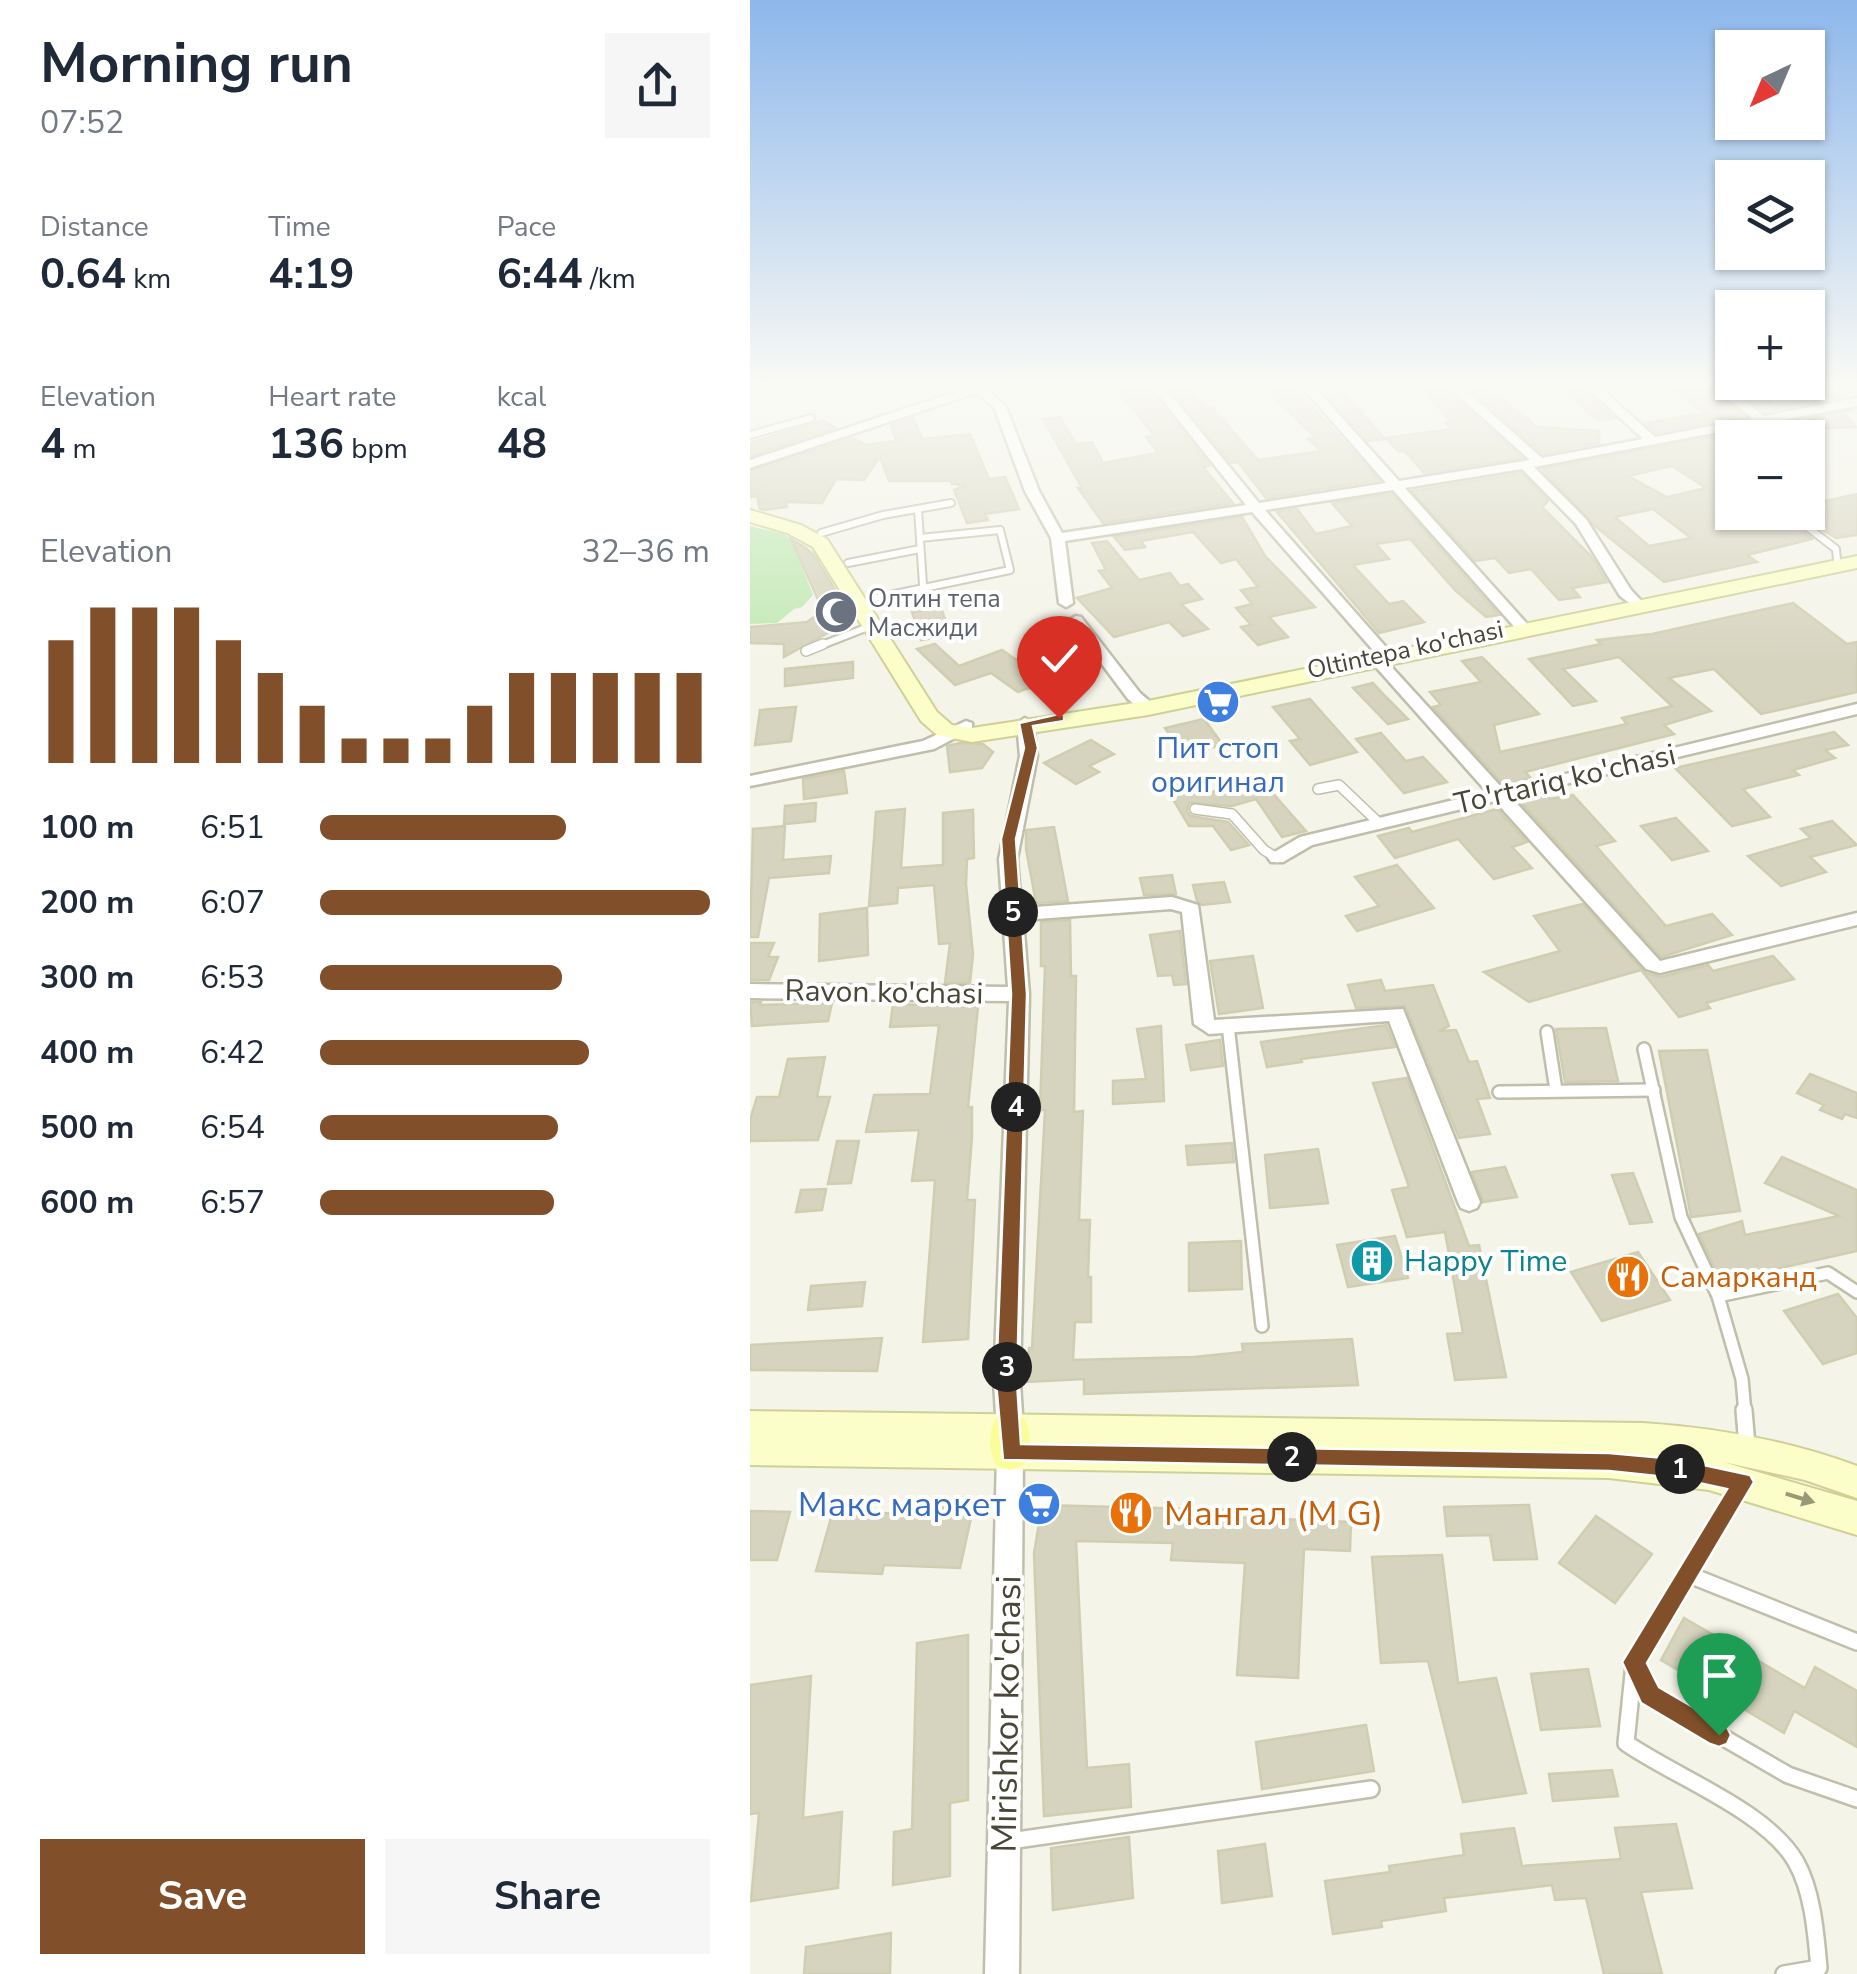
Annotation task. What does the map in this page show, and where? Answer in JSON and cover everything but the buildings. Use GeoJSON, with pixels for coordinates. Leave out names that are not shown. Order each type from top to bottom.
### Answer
{"type":"FeatureCollection","features":[{"type":"Feature","properties":{"kind":"main road"},"geometry":{"type":"LineString","coordinates":[[750,513],[788,518],[822,533],[838,546],[874,625],[930,716],[960,730]]}},
{"type":"Feature","properties":{"kind":"main road"},"geometry":{"type":"LineString","coordinates":[[750,513],[820,543],[960,730]]}},
{"type":"Feature","properties":{"kind":"main road","name":"Oltintepa ko'chasi"},"geometry":{"type":"LineString","coordinates":[[960,730],[986,734],[1145,705],[1850,559]]}},
{"type":"Feature","properties":{"kind":"main road"},"geometry":{"type":"LineString","coordinates":[[750,1426],[1010,1441],[1609,1462],[1676,1468],[1808,1464],[1857,1482]]}},
{"type":"Feature","properties":{"kind":"main road"},"geometry":{"type":"LineString","coordinates":[[750,1450],[1010,1441]]}},
{"type":"Feature","properties":{"kind":"main road"},"geometry":{"type":"LineString","coordinates":[[1745,1466],[1857,1518]]}},
{"type":"Feature","properties":{"kind":"street"},"geometry":{"type":"LineString","coordinates":[[1028,481],[1058,538],[1066,603]]}},
{"type":"Feature","properties":{"kind":"street"},"geometry":{"type":"LineString","coordinates":[[1234,481],[1497,796],[1656,966],[1857,919]]}},
{"type":"Feature","properties":{"kind":"street"},"geometry":{"type":"LineString","coordinates":[[1393,481],[1522,627]]}},
{"type":"Feature","properties":{"kind":"street"},"geometry":{"type":"LineString","coordinates":[[1058,538],[1421,481]]}},
{"type":"Feature","properties":{"kind":"street"},"geometry":{"type":"LineString","coordinates":[[1546,481],[1581,522],[1636,604]]}},
{"type":"Feature","properties":{"kind":"street"},"geometry":{"type":"LineString","coordinates":[[1076,620],[1145,705]]}},
{"type":"Feature","properties":{"kind":"street","name":"To'rtariq ko'chasi"},"geometry":{"type":"LineString","coordinates":[[1277,858],[1306,841],[1857,710]]}},
{"type":"Feature","properties":{"kind":"street","name":"Mirishkor ko'chasi"},"geometry":{"type":"LineString","coordinates":[[1002,1974],[1010,1441],[1007,1382],[1019,994],[1008,839],[1031,748],[1026,726]]}},
{"type":"Feature","properties":{"kind":"street","name":"Oltintepa ko'chasi"},"geometry":{"type":"LineString","coordinates":[[750,782],[928,745],[960,730]]}},
{"type":"Feature","properties":{"kind":"street"},"geometry":{"type":"LineString","coordinates":[[1014,915],[1172,903],[1190,909],[1204,1024],[1396,1014],[1469,1202]]}},
{"type":"Feature","properties":{"kind":"street","name":"Ravon ko'chasi"},"geometry":{"type":"LineString","coordinates":[[750,991],[1019,994]]}},
{"type":"Feature","properties":{"kind":"lane"},"geometry":{"type":"LineString","coordinates":[[822,533],[952,503]]}},
{"type":"Feature","properties":{"kind":"lane"},"geometry":{"type":"LineString","coordinates":[[918,509],[923,586]]}},
{"type":"Feature","properties":{"kind":"lane"},"geometry":{"type":"LineString","coordinates":[[865,600],[1010,570],[1000,530],[920,538]]}},
{"type":"Feature","properties":{"kind":"lane"},"geometry":{"type":"LineString","coordinates":[[1811,530],[1850,559]]}},
{"type":"Feature","properties":{"kind":"lane"},"geometry":{"type":"LineString","coordinates":[[848,562],[920,549]]}},
{"type":"Feature","properties":{"kind":"lane"},"geometry":{"type":"LineString","coordinates":[[806,651],[874,625]]}},
{"type":"Feature","properties":{"kind":"lane"},"geometry":{"type":"LineString","coordinates":[[1318,789],[1339,786],[1380,824]]}},
{"type":"Feature","properties":{"kind":"lane"},"geometry":{"type":"LineString","coordinates":[[1195,809],[1232,814],[1264,850],[1277,858]]}},
{"type":"Feature","properties":{"kind":"lane"},"geometry":{"type":"LineString","coordinates":[[1228,1025],[1262,1326]]}},
{"type":"Feature","properties":{"kind":"lane"},"geometry":{"type":"LineString","coordinates":[[1547,1032],[1556,1090]]}},
{"type":"Feature","properties":{"kind":"lane"},"geometry":{"type":"LineString","coordinates":[[1644,1050],[1681,1217],[1718,1296],[1742,1379],[1745,1466],[1634,1662],[1626,1743],[1766,1830],[1796,1862],[1817,1942],[1819,1968],[1784,1974]]}},
{"type":"Feature","properties":{"kind":"lane"},"geometry":{"type":"LineString","coordinates":[[1499,1092],[1654,1090]]}},
{"type":"Feature","properties":{"kind":"lane"},"geometry":{"type":"LineString","coordinates":[[1718,1296],[1828,1273],[1857,1292]]}},
{"type":"Feature","properties":{"kind":"lane"},"geometry":{"type":"LineString","coordinates":[[1686,1574],[1857,1642]]}},
{"type":"Feature","properties":{"kind":"lane"},"geometry":{"type":"LineString","coordinates":[[1634,1662],[1650,1695],[1788,1775],[1857,1799]]}},
{"type":"Feature","properties":{"kind":"lane"},"geometry":{"type":"LineString","coordinates":[[1003,1842],[1370,1789]]}},
{"type":"Feature","properties":{"kind":"green space"},"geometry":{"type":"Polygon","coordinates":[[[750,526],[783,534],[824,558],[800,562],[813,595],[777,623],[750,624],[750,526]]]}},
{"type":"Feature","properties":{"kind":"place","name":"Олтин тепа Масжиди"},"geometry":{"type":"Point","coordinates":[836,612]}},
{"type":"Feature","properties":{"kind":"place","name":"Пит стоп оригинал"},"geometry":{"type":"Point","coordinates":[1218,702]}},
{"type":"Feature","properties":{"kind":"place","name":"Happy Time"},"geometry":{"type":"Point","coordinates":[1372,1261]}},
{"type":"Feature","properties":{"kind":"place","name":"Самарканд"},"geometry":{"type":"Point","coordinates":[1628,1277]}},
{"type":"Feature","properties":{"kind":"place","name":"Макс маркет"},"geometry":{"type":"Point","coordinates":[1039,1504]}},
{"type":"Feature","properties":{"kind":"place","name":"Мангал (M G)"},"geometry":{"type":"Point","coordinates":[1131,1513]}},
{"type":"Feature","properties":{"kind":"route"},"geometry":{"type":"LineString","coordinates":[[1059,718],[1026,723],[1031,748],[1008,839],[1019,994],[1007,1382],[1010,1453],[1609,1462],[1676,1468],[1743,1482],[1634,1662],[1650,1695],[1719,1735]]}}]}
